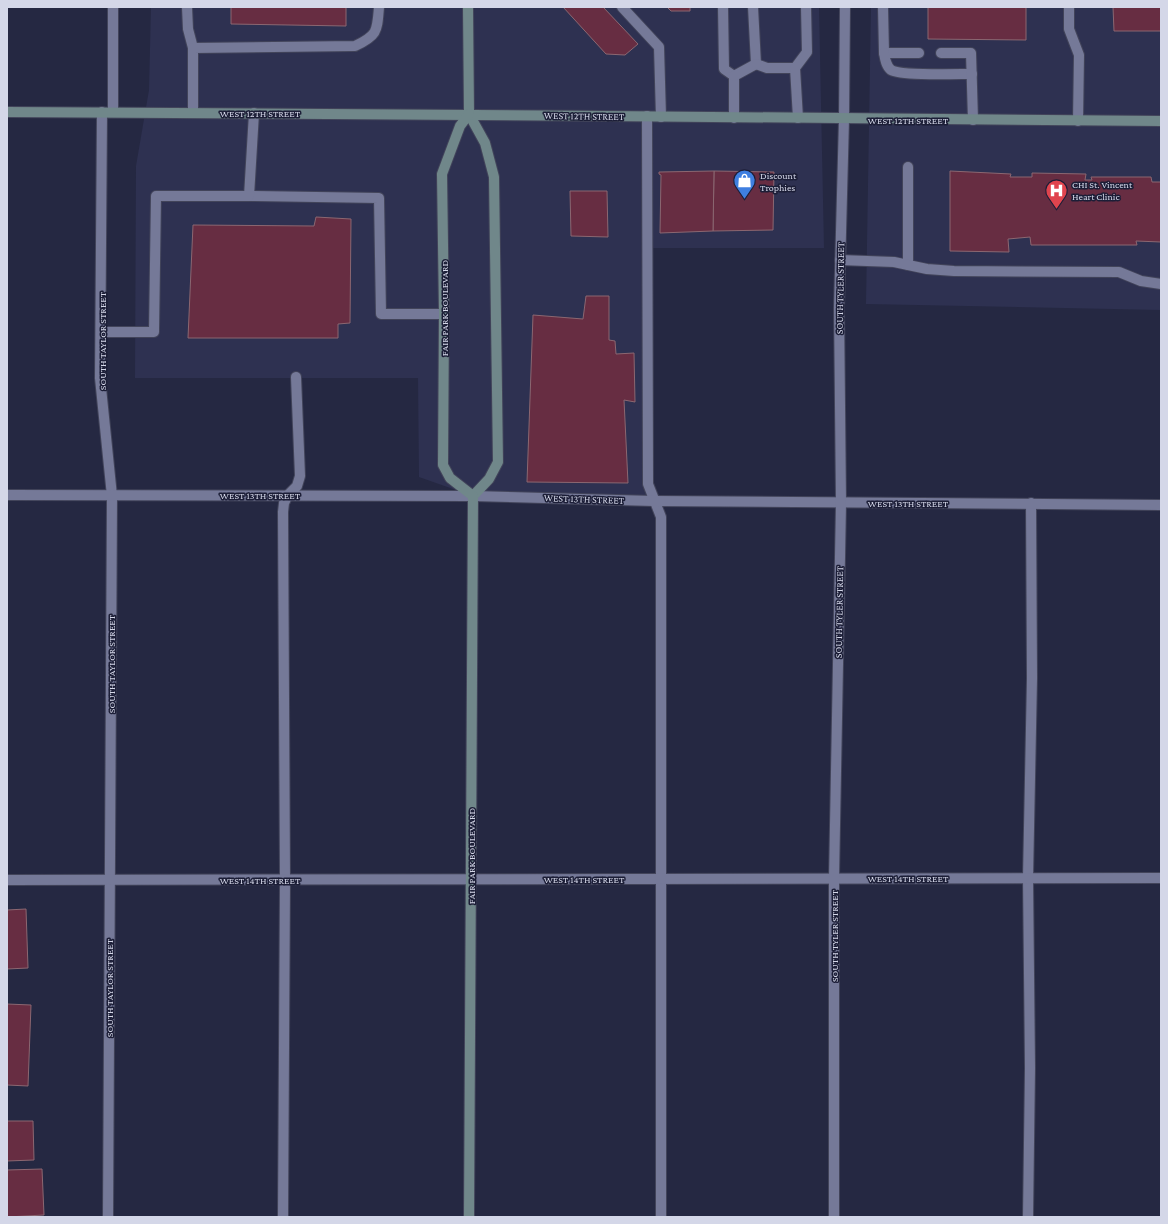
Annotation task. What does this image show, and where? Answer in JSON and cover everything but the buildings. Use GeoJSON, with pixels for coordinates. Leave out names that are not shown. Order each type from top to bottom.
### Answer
{"type":"FeatureCollection","features":[{"type":"Feature","properties":{"kind":"street"},"geometry":{"type":"LineString","coordinates":[[113,7],[113,112]]}},
{"type":"Feature","properties":{"kind":"street"},"geometry":{"type":"LineString","coordinates":[[187,7],[188,29],[193,48],[192,113]]}},
{"type":"Feature","properties":{"kind":"street"},"geometry":{"type":"LineString","coordinates":[[193,48],[355,46],[369,39],[375,32],[378,27],[379,7]]}},
{"type":"Feature","properties":{"kind":"street"},"geometry":{"type":"LineString","coordinates":[[468,7],[469,114],[485,142],[494,177],[498,462],[489,479],[473,496]]}},
{"type":"Feature","properties":{"kind":"street"},"geometry":{"type":"LineString","coordinates":[[622,7],[659,47],[661,117]]}},
{"type":"Feature","properties":{"kind":"street"},"geometry":{"type":"LineString","coordinates":[[723,7],[724,69],[734,81],[734,118]]}},
{"type":"Feature","properties":{"kind":"street"},"geometry":{"type":"LineString","coordinates":[[753,7],[756,64]]}},
{"type":"Feature","properties":{"kind":"street"},"geometry":{"type":"LineString","coordinates":[[798,118],[796,68],[806,52],[806,7]]}},
{"type":"Feature","properties":{"kind":"street","name":"SOUTH TYLER STREET"},"geometry":{"type":"LineString","coordinates":[[834,1217],[834,879],[841,503],[839,316],[845,7]]}},
{"type":"Feature","properties":{"kind":"street"},"geometry":{"type":"LineString","coordinates":[[883,7],[885,62],[891,70],[902,73],[972,74]]}},
{"type":"Feature","properties":{"kind":"street"},"geometry":{"type":"LineString","coordinates":[[1069,7],[1069,29],[1078,55],[1078,121]]}},
{"type":"Feature","properties":{"kind":"street"},"geometry":{"type":"LineString","coordinates":[[884,53],[919,53]]}},
{"type":"Feature","properties":{"kind":"street"},"geometry":{"type":"LineString","coordinates":[[941,53],[971,53],[973,120]]}},
{"type":"Feature","properties":{"kind":"street"},"geometry":{"type":"LineString","coordinates":[[734,81],[756,64]]}},
{"type":"Feature","properties":{"kind":"street"},"geometry":{"type":"LineString","coordinates":[[756,64],[767,68],[796,68]]}},
{"type":"Feature","properties":{"kind":"street","name":"WEST 12TH STREET"},"geometry":{"type":"LineString","coordinates":[[7,112],[469,114],[734,118],[1161,121]]}},
{"type":"Feature","properties":{"kind":"street","name":"SOUTH TAYLOR STREET"},"geometry":{"type":"LineString","coordinates":[[102,112],[100,378],[112,496],[108,1217]]}},
{"type":"Feature","properties":{"kind":"street"},"geometry":{"type":"LineString","coordinates":[[249,196],[254,113]]}},
{"type":"Feature","properties":{"kind":"street","name":"FAIR PARK BOULEVARD"},"geometry":{"type":"LineString","coordinates":[[469,114],[460,126],[442,174],[444,314],[443,465],[450,478],[473,496],[469,1217]]}},
{"type":"Feature","properties":{"kind":"street"},"geometry":{"type":"LineString","coordinates":[[647,116],[648,484],[661,516],[662,1217]]}},
{"type":"Feature","properties":{"kind":"street"},"geometry":{"type":"LineString","coordinates":[[908,167],[908,265]]}},
{"type":"Feature","properties":{"kind":"street"},"geometry":{"type":"LineString","coordinates":[[101,332],[154,332],[156,196],[379,198],[381,314],[444,314]]}},
{"type":"Feature","properties":{"kind":"street"},"geometry":{"type":"LineString","coordinates":[[840,260],[894,262],[927,269],[954,271],[1119,272],[1140,281],[1161,284]]}},
{"type":"Feature","properties":{"kind":"street"},"geometry":{"type":"LineString","coordinates":[[283,1217],[285,880],[283,512],[284,503],[288,495],[297,486],[300,476],[296,377]]}},
{"type":"Feature","properties":{"kind":"street","name":"WEST 13TH STREET"},"geometry":{"type":"LineString","coordinates":[[7,495],[473,496],[654,501],[1161,505]]}},
{"type":"Feature","properties":{"kind":"street"},"geometry":{"type":"LineString","coordinates":[[1028,1217],[1030,1068],[1028,878],[1032,678],[1032,503]]}},
{"type":"Feature","properties":{"kind":"street","name":"WEST 14TH STREET"},"geometry":{"type":"LineString","coordinates":[[7,880],[1161,878]]}},
{"type":"Feature","properties":{"kind":"shaded area"},"geometry":{"type":"Polygon","coordinates":[[[151,7],[819,7],[824,248],[648,248],[648,484],[654,501],[473,496],[419,477],[418,378],[135,378],[136,166],[149,90],[151,7]]]}},
{"type":"Feature","properties":{"kind":"shaded area"},"geometry":{"type":"Polygon","coordinates":[[[871,7],[1161,7],[1161,310],[866,304],[871,7]]]}},
{"type":"Feature","properties":{"kind":"place","name":"Discount Trophies"},"geometry":{"type":"Point","coordinates":[744,200]}},
{"type":"Feature","properties":{"kind":"place","name":"CHI St. Vincent Heart Clinic"},"geometry":{"type":"Point","coordinates":[1056,210]}}]}
